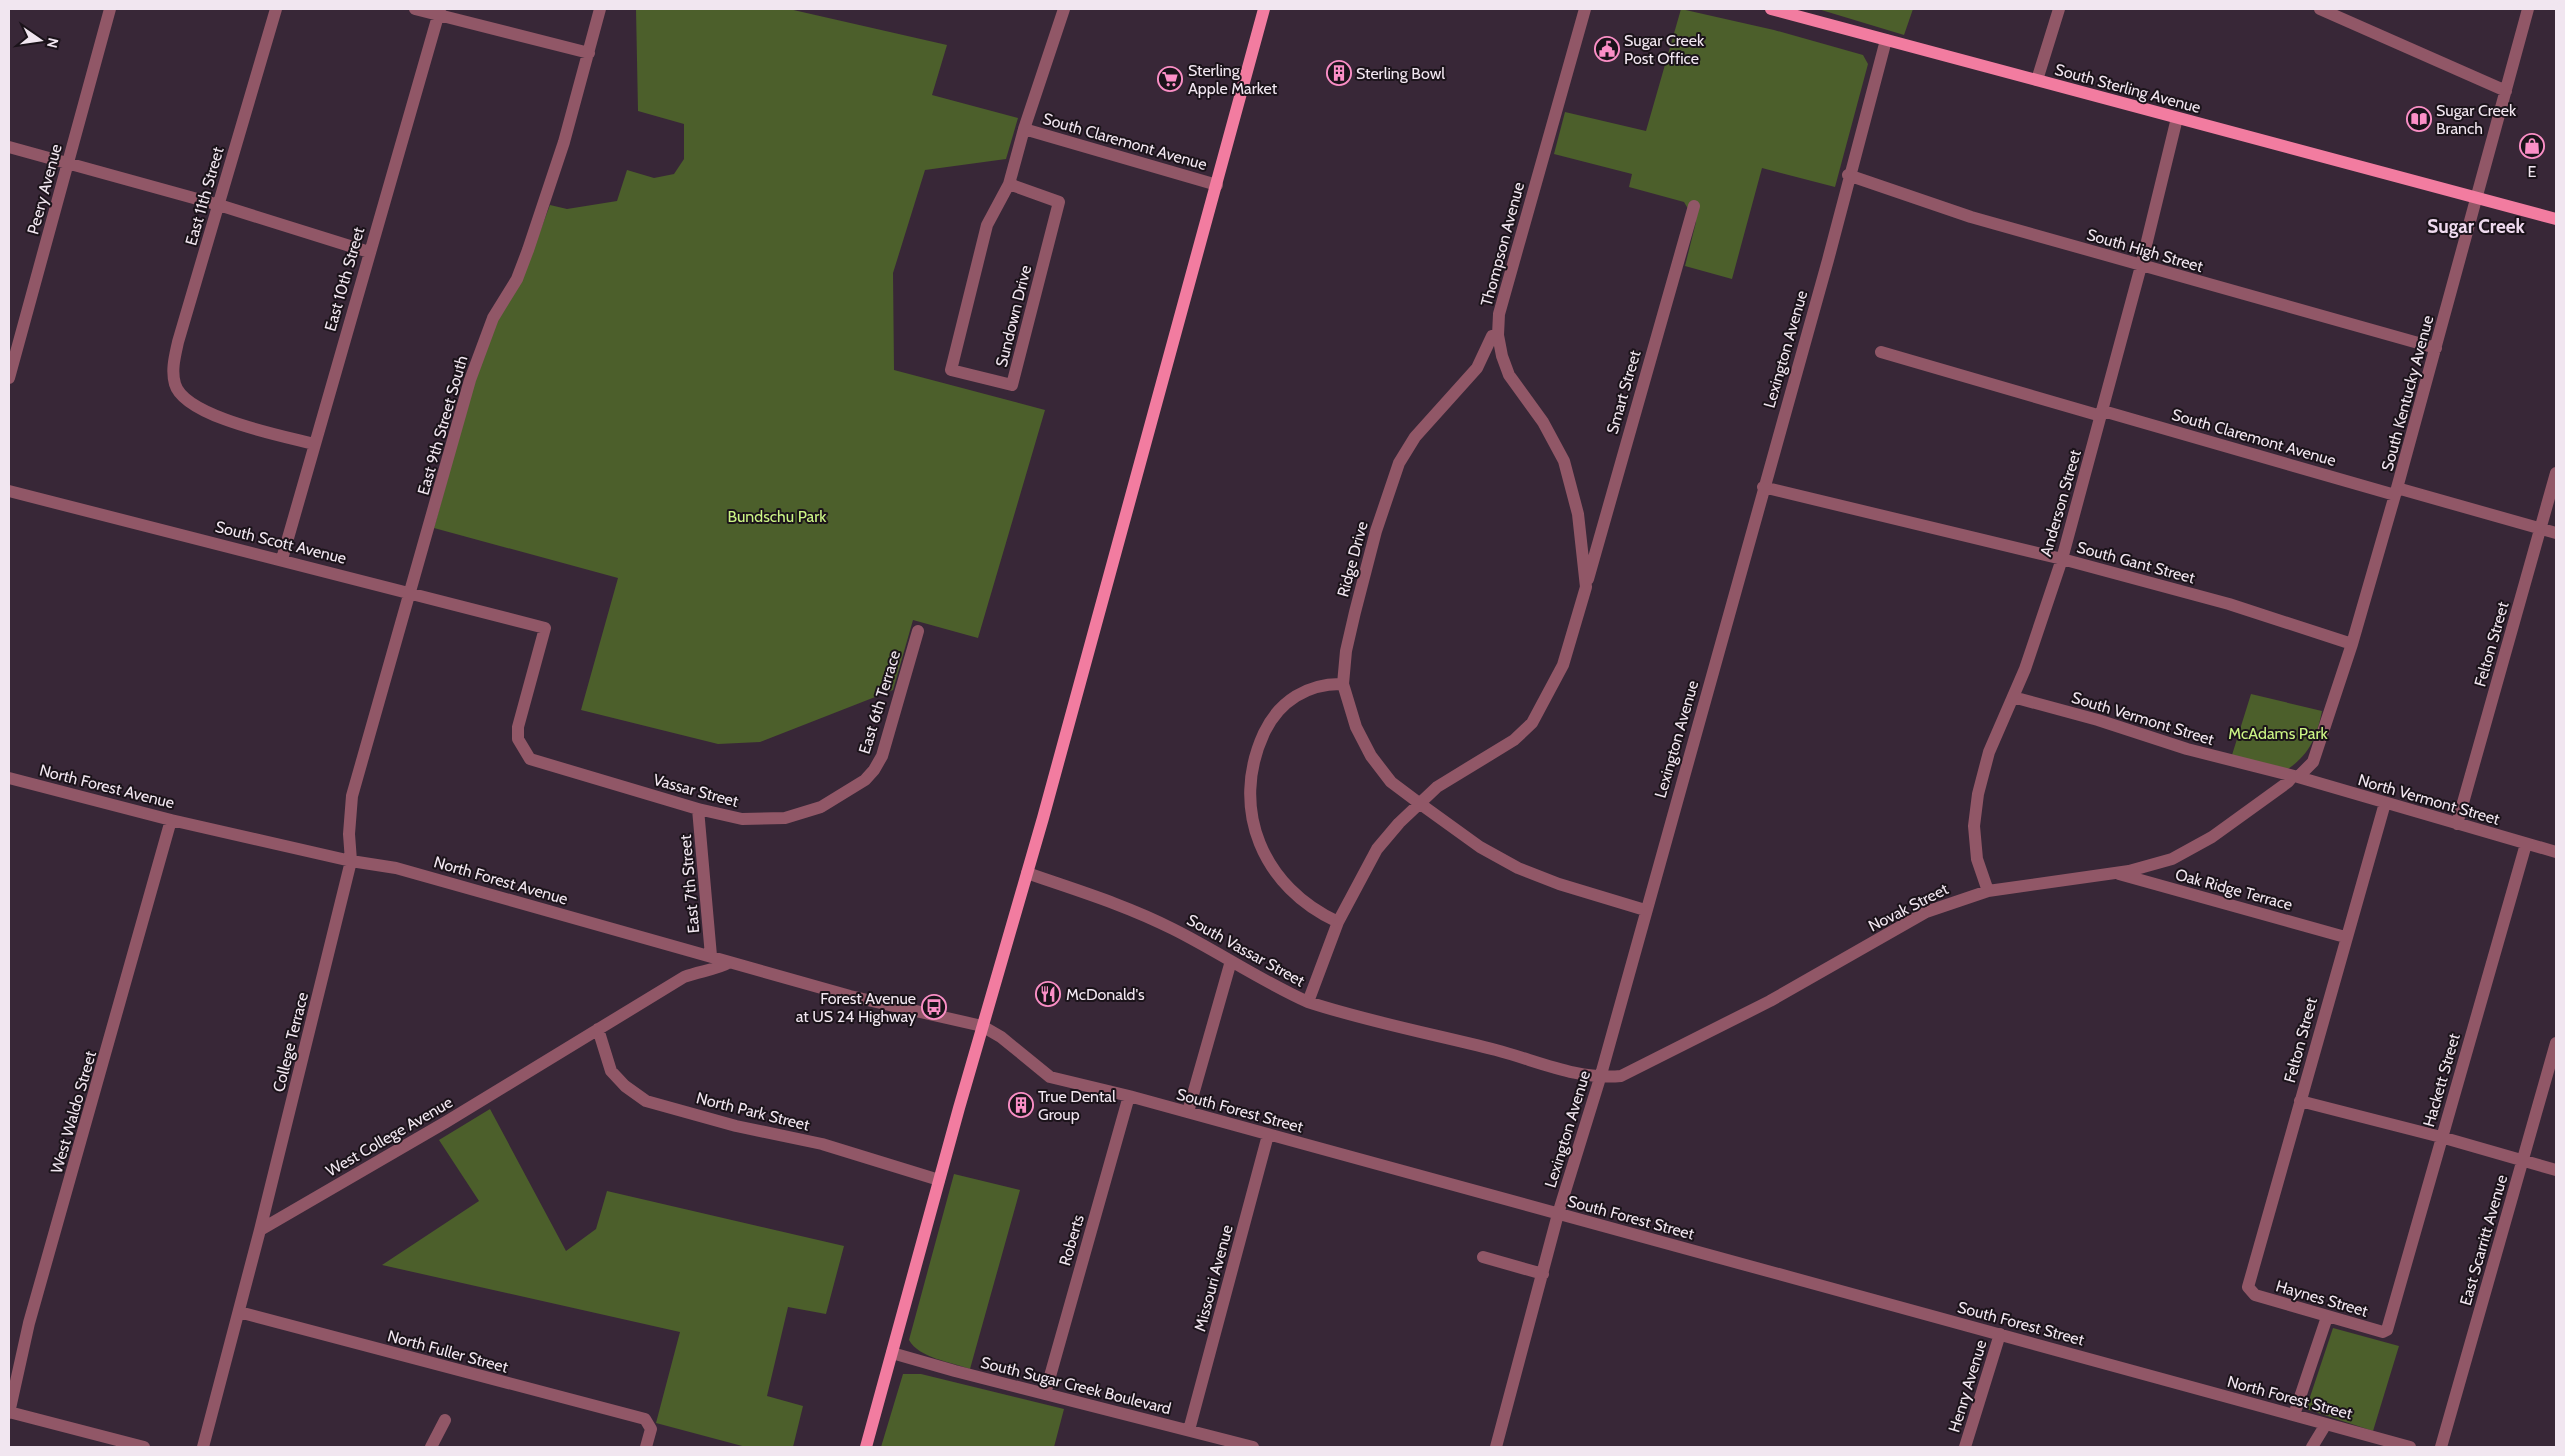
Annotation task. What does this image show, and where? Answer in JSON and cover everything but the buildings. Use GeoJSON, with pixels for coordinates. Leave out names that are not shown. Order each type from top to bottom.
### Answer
{"type":"FeatureCollection","features":[{"type":"Feature","properties":{"kind":"main road"},"geometry":{"type":"LineString","coordinates":[[866,1447],[982,1026],[1027,873],[1264,9]]}},
{"type":"Feature","properties":{"kind":"main road","name":"South Sterling Avenue"},"geometry":{"type":"LineString","coordinates":[[1771,9],[2556,220]]}},
{"type":"Feature","properties":{"kind":"street","name":"Peery Avenue"},"geometry":{"type":"LineString","coordinates":[[9,378],[110,9]]}},
{"type":"Feature","properties":{"kind":"street","name":"East 11th Street"},"geometry":{"type":"LineString","coordinates":[[276,9],[178,342],[173,369],[175,385],[180,393],[188,401],[214,416],[314,444]]}},
{"type":"Feature","properties":{"kind":"street"},"geometry":{"type":"LineString","coordinates":[[415,9],[440,12],[588,53]]}},
{"type":"Feature","properties":{"kind":"street","name":"East 9th Street South"},"geometry":{"type":"LineString","coordinates":[[351,861],[349,834],[352,796],[412,592],[470,380],[493,318],[517,279],[528,250],[564,142],[600,9]]}},
{"type":"Feature","properties":{"kind":"street","name":"Sundown Drive"},"geometry":{"type":"LineString","coordinates":[[1009,184],[1059,202],[1012,384],[951,370],[987,225],[1009,184],[1024,129],[1064,9]]}},
{"type":"Feature","properties":{"kind":"street","name":"Thompson Avenue"},"geometry":{"type":"LineString","coordinates":[[1308,1002],[1338,922],[1377,849],[1419,804],[1458,773],[1514,740],[1532,723],[1563,665],[1586,587],[1578,514],[1564,461],[1543,422],[1510,376],[1502,356],[1498,335],[1499,314],[1585,9]]}},
{"type":"Feature","properties":{"kind":"street"},"geometry":{"type":"LineString","coordinates":[[2037,80],[2059,9]]}},
{"type":"Feature","properties":{"kind":"street"},"geometry":{"type":"LineString","coordinates":[[2320,9],[2506,91]]}},
{"type":"Feature","properties":{"kind":"street","name":"South Kentucky Avenue"},"geometry":{"type":"LineString","coordinates":[[2296,777],[2313,762],[2352,644],[2436,348],[2528,9]]}},
{"type":"Feature","properties":{"kind":"street","name":"East 10th Street"},"geometry":{"type":"LineString","coordinates":[[282,559],[369,252],[440,12]]}},
{"type":"Feature","properties":{"kind":"street","name":"Lexington Avenue"},"geometry":{"type":"LineString","coordinates":[[1496,1447],[1558,1214],[1600,1078],[1645,910],[1828,260],[1848,175],[1886,40]]}},
{"type":"Feature","properties":{"kind":"street","name":"Anderson Street"},"geometry":{"type":"LineString","coordinates":[[1988,891],[1978,859],[1974,826],[1978,794],[1989,752],[2025,670],[2062,559],[2141,266],[2177,118]]}},
{"type":"Feature","properties":{"kind":"street","name":"South Claremont Avenue"},"geometry":{"type":"LineString","coordinates":[[1024,129],[1217,185]]}},
{"type":"Feature","properties":{"kind":"street"},"geometry":{"type":"LineString","coordinates":[[9,147],[219,205],[369,252]]}},
{"type":"Feature","properties":{"kind":"street","name":"South High Street"},"geometry":{"type":"LineString","coordinates":[[1848,175],[1971,218],[2436,348]]}},
{"type":"Feature","properties":{"kind":"street","name":"Smart Street"},"geometry":{"type":"LineString","coordinates":[[1586,587],[1694,206]]}},
{"type":"Feature","properties":{"kind":"street","name":"Ridge Drive"},"geometry":{"type":"LineString","coordinates":[[1498,335],[1492,336],[1477,368],[1415,437],[1399,463],[1376,531],[1355,612],[1346,651],[1343,684],[1356,727],[1370,756],[1391,782],[1419,804],[1480,847],[1518,868],[1559,884],[1645,910]]}},
{"type":"Feature","properties":{"kind":"street","name":"South Claremont Avenue"},"geometry":{"type":"LineString","coordinates":[[1881,352],[2396,492],[2556,533]]}},
{"type":"Feature","properties":{"kind":"street","name":"Felton Street"},"geometry":{"type":"LineString","coordinates":[[2457,824],[2556,474]]}},
{"type":"Feature","properties":{"kind":"street","name":"South Gant Street"},"geometry":{"type":"LineString","coordinates":[[1763,487],[2062,559],[2229,604],[2352,644]]}},
{"type":"Feature","properties":{"kind":"street","name":"South Scott Avenue"},"geometry":{"type":"LineString","coordinates":[[9,491],[412,592],[545,628],[518,728],[518,740],[521,746]]}},
{"type":"Feature","properties":{"kind":"street","name":"East 6th Terrace"},"geometry":{"type":"LineString","coordinates":[[865,780],[882,756],[918,631]]}},
{"type":"Feature","properties":{"kind":"street"},"geometry":{"type":"LineString","coordinates":[[1338,922],[1299,899],[1276,872],[1255,831],[1249,794],[1251,773],[1258,747],[1269,723],[1280,707],[1310,689],[1330,684],[1343,684]]}},
{"type":"Feature","properties":{"kind":"street","name":"South Vermont Street"},"geometry":{"type":"LineString","coordinates":[[2013,697],[2098,720],[2187,749],[2296,777]]}},
{"type":"Feature","properties":{"kind":"street","name":"Vassar Street"},"geometry":{"type":"LineString","coordinates":[[521,746],[530,759],[698,809],[742,819],[785,818],[821,807],[865,780]]}},
{"type":"Feature","properties":{"kind":"street","name":"North Vermont Street"},"geometry":{"type":"LineString","coordinates":[[2296,777],[2556,852]]}},
{"type":"Feature","properties":{"kind":"street","name":"Novak Street"},"geometry":{"type":"LineString","coordinates":[[1600,1078],[1621,1076],[1770,1001],[1926,912],[1988,891],[2114,873],[2172,858],[2212,837],[2296,777]]}},
{"type":"Feature","properties":{"kind":"street","name":"North Forest Avenue"},"geometry":{"type":"LineString","coordinates":[[9,778],[171,820],[351,861],[396,868],[850,996],[982,1026],[1001,1037],[1046,1075],[1063,1082]]}},
{"type":"Feature","properties":{"kind":"street","name":"Felton Street"},"geometry":{"type":"LineString","coordinates":[[2248,1286],[2345,937],[2385,803]]}},
{"type":"Feature","properties":{"kind":"street","name":"East 7th Street"},"geometry":{"type":"LineString","coordinates":[[698,809],[711,956]]}},
{"type":"Feature","properties":{"kind":"street","name":"West Waldo Street"},"geometry":{"type":"LineString","coordinates":[[9,1412],[29,1323],[171,820]]}},
{"type":"Feature","properties":{"kind":"street","name":"Hackett Street"},"geometry":{"type":"LineString","coordinates":[[2388,1325],[2526,844]]}},
{"type":"Feature","properties":{"kind":"street","name":"College Terrace"},"geometry":{"type":"LineString","coordinates":[[260,1230],[351,861]]}},
{"type":"Feature","properties":{"kind":"street","name":"South Vassar Street"},"geometry":{"type":"LineString","coordinates":[[1027,873],[1138,912],[1280,990],[1308,1002],[1497,1050],[1583,1076],[1600,1078]]}},
{"type":"Feature","properties":{"kind":"street","name":"Oak Ridge Terrace"},"geometry":{"type":"LineString","coordinates":[[2114,873],[2345,937]]}},
{"type":"Feature","properties":{"kind":"street","name":"West College Avenue"},"geometry":{"type":"LineString","coordinates":[[260,1230],[446,1122],[684,977],[706,969],[723,966],[730,962]]}},
{"type":"Feature","properties":{"kind":"street"},"geometry":{"type":"LineString","coordinates":[[1188,1112],[1231,962]]}},
{"type":"Feature","properties":{"kind":"street","name":"North Park Street"},"geometry":{"type":"LineString","coordinates":[[598,1029],[612,1071],[625,1086],[646,1101],[736,1126],[822,1144],[939,1180]]}},
{"type":"Feature","properties":{"kind":"street","name":"East Scarritt Avenue"},"geometry":{"type":"LineString","coordinates":[[2441,1447],[2556,1043]]}},
{"type":"Feature","properties":{"kind":"street","name":"South Forest Street"},"geometry":{"type":"LineString","coordinates":[[1063,1082],[1129,1096],[2160,1378]]}},
{"type":"Feature","properties":{"kind":"street","name":"Roberts"},"geometry":{"type":"LineString","coordinates":[[1045,1394],[1129,1096]]}},
{"type":"Feature","properties":{"kind":"street"},"geometry":{"type":"LineString","coordinates":[[2300,1101],[2441,1137],[2556,1170]]}},
{"type":"Feature","properties":{"kind":"street","name":"Missouri Avenue"},"geometry":{"type":"LineString","coordinates":[[1189,1430],[1268,1135]]}},
{"type":"Feature","properties":{"kind":"street"},"geometry":{"type":"LineString","coordinates":[[204,1447],[260,1230]]}},
{"type":"Feature","properties":{"kind":"street"},"geometry":{"type":"LineString","coordinates":[[1483,1257],[1543,1274]]}},
{"type":"Feature","properties":{"kind":"street","name":"Haynes Street"},"geometry":{"type":"LineString","coordinates":[[2248,1286],[2255,1295],[2327,1317],[2383,1332],[2388,1325]]}},
{"type":"Feature","properties":{"kind":"street","name":"North Fuller Street"},"geometry":{"type":"LineString","coordinates":[[239,1312],[648,1422],[651,1429],[646,1447]]}},
{"type":"Feature","properties":{"kind":"street"},"geometry":{"type":"LineString","coordinates":[[2294,1415],[2327,1317]]}},
{"type":"Feature","properties":{"kind":"street","name":"Henry Avenue"},"geometry":{"type":"LineString","coordinates":[[1965,1447],[2000,1334]]}},
{"type":"Feature","properties":{"kind":"street","name":"South Sugar Creek Boulevard"},"geometry":{"type":"LineString","coordinates":[[892,1353],[1253,1447]]}},
{"type":"Feature","properties":{"kind":"street","name":"North Forest Street"},"geometry":{"type":"LineString","coordinates":[[2160,1378],[2410,1447]]}},
{"type":"Feature","properties":{"kind":"street"},"geometry":{"type":"LineString","coordinates":[[9,1412],[144,1447]]}},
{"type":"Feature","properties":{"kind":"street"},"geometry":{"type":"LineString","coordinates":[[431,1447],[445,1420]]}},
{"type":"Feature","properties":{"kind":"street"},"geometry":{"type":"LineString","coordinates":[[2312,1447],[2326,1424]]}},
{"type":"Feature","properties":{"kind":"green space","name":"Bundschu Park"},"geometry":{"type":"Polygon","coordinates":[[[636,9],[789,9],[947,45],[932,95],[1018,118],[1006,159],[925,170],[893,273],[894,370],[1045,410],[978,638],[913,620],[893,690],[760,742],[718,744],[581,710],[618,578],[434,528],[472,389],[497,317],[525,271],[550,205],[567,209],[617,201],[627,170],[654,178],[674,174],[684,159],[684,124],[638,111],[636,9]]]}},
{"type":"Feature","properties":{"kind":"green space"},"geometry":{"type":"Polygon","coordinates":[[[1681,9],[1774,30],[1863,55],[1868,64],[1835,187],[1762,168],[1732,279],[1685,266],[1696,222],[1684,202],[1629,187],[1632,174],[1554,154],[1565,112],[1646,131],[1681,9]]]}},
{"type":"Feature","properties":{"kind":"green space"},"geometry":{"type":"Polygon","coordinates":[[[1818,9],[1913,9],[1904,35],[1818,9]]]}},
{"type":"Feature","properties":{"kind":"green space","name":"McAdams Park"},"geometry":{"type":"Polygon","coordinates":[[[2251,694],[2322,711],[2315,736],[2307,751],[2288,769],[2232,755],[2251,694]]]}},
{"type":"Feature","properties":{"kind":"green space"},"geometry":{"type":"Polygon","coordinates":[[[490,1109],[566,1251],[596,1229],[607,1191],[844,1246],[826,1314],[788,1307],[767,1396],[803,1406],[793,1447],[746,1447],[656,1423],[680,1332],[382,1265],[479,1201],[439,1140],[490,1109]]]}},
{"type":"Feature","properties":{"kind":"green space"},"geometry":{"type":"Polygon","coordinates":[[[954,1174],[1020,1190],[970,1369],[936,1359],[920,1351],[909,1340],[954,1174]]]}},
{"type":"Feature","properties":{"kind":"green space"},"geometry":{"type":"Polygon","coordinates":[[[2333,1328],[2399,1346],[2373,1431],[2306,1409],[2333,1328]]]}},
{"type":"Feature","properties":{"kind":"green space"},"geometry":{"type":"Polygon","coordinates":[[[903,1374],[921,1374],[1064,1409],[1054,1447],[881,1447],[903,1374]]]}},
{"type":"Feature","properties":{"kind":"place","name":"Sugar Creek Post Office"},"geometry":{"type":"Point","coordinates":[1607,49]}},
{"type":"Feature","properties":{"kind":"place","name":"Sterling Bowl"},"geometry":{"type":"Point","coordinates":[1339,73]}},
{"type":"Feature","properties":{"kind":"place","name":"Sterling Apple Market"},"geometry":{"type":"Point","coordinates":[1170,79]}},
{"type":"Feature","properties":{"kind":"place","name":"Sugar Creek Branch"},"geometry":{"type":"Point","coordinates":[2419,119]}},
{"type":"Feature","properties":{"kind":"place","name":"E"},"geometry":{"type":"Point","coordinates":[2532,146]}},
{"type":"Feature","properties":{"kind":"place","name":"McDonald's"},"geometry":{"type":"Point","coordinates":[1048,994]}},
{"type":"Feature","properties":{"kind":"place","name":"Forest Avenue at US 24 Highway"},"geometry":{"type":"Point","coordinates":[934,1007]}},
{"type":"Feature","properties":{"kind":"place","name":"True Dental Group"},"geometry":{"type":"Point","coordinates":[1021,1105]}},
{"type":"Feature","properties":{"kind":"district","name":"Sugar Creek"},"geometry":{"type":"Point","coordinates":[2476,226]}}]}
